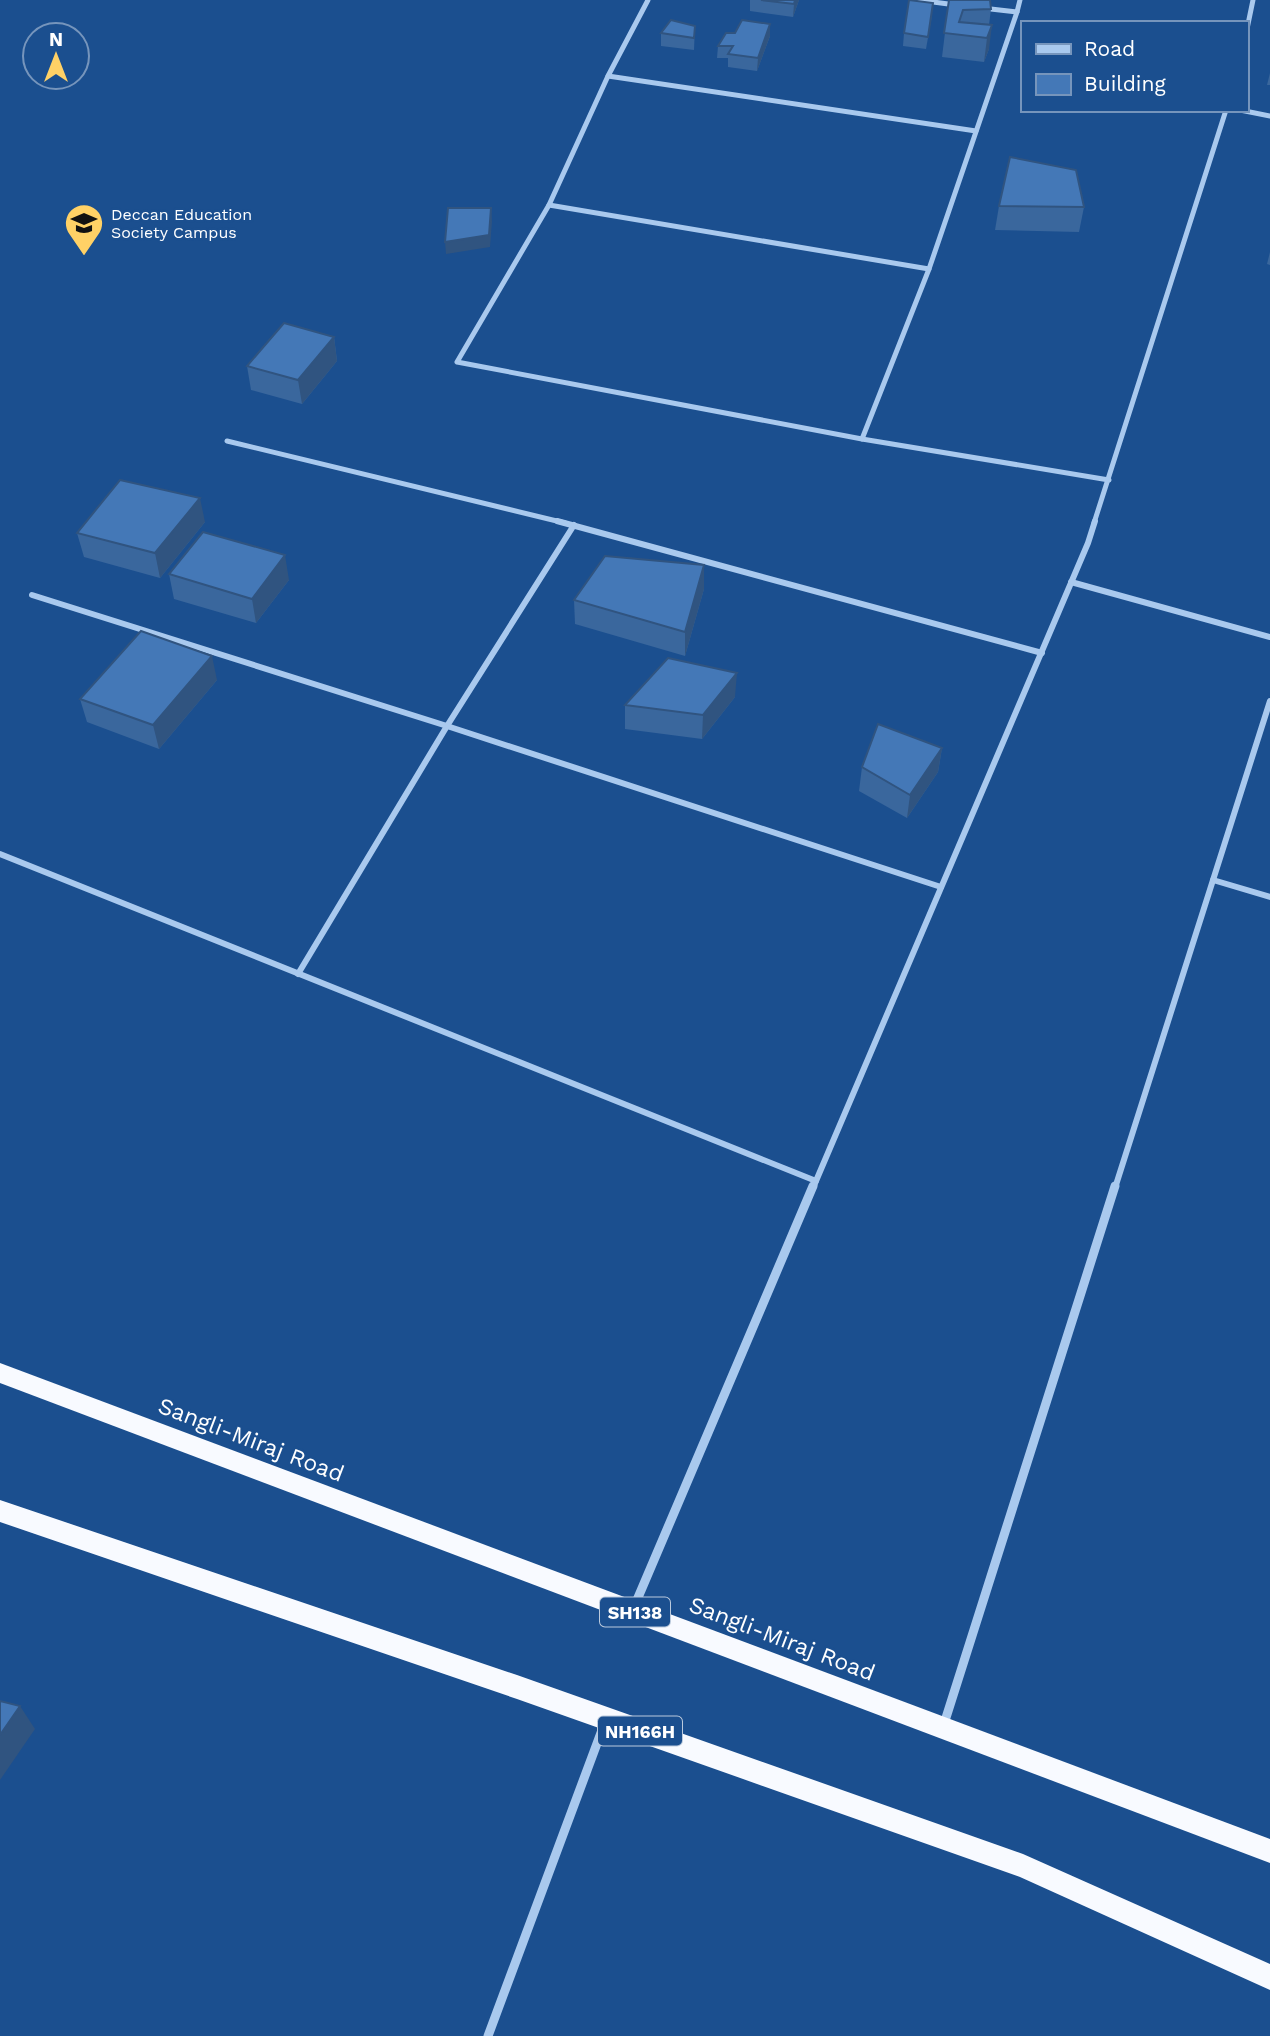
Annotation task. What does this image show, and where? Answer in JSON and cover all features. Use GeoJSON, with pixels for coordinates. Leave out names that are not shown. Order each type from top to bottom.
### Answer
{"type":"FeatureCollection","features":[{"type":"Feature","properties":{"kind":"highway","name":"Sangli-Miraj Road"},"geometry":{"type":"LineString","coordinates":[[0,1373],[1270,1852]]}},
{"type":"Feature","properties":{"kind":"highway","name":"NH166H"},"geometry":{"type":"LineString","coordinates":[[0,1511],[606,1718],[1023,1866],[1270,1977]]}},
{"type":"Feature","properties":{"kind":"street"},"geometry":{"type":"LineString","coordinates":[[648,0],[608,76],[549,205],[457,362],[862,439],[1109,480]]}},
{"type":"Feature","properties":{"kind":"street"},"geometry":{"type":"LineString","coordinates":[[918,0],[968,6]]}},
{"type":"Feature","properties":{"kind":"street"},"geometry":{"type":"LineString","coordinates":[[862,439],[929,269],[1020,0]]}},
{"type":"Feature","properties":{"kind":"street"},"geometry":{"type":"LineString","coordinates":[[1249,21],[1253,0]]}},
{"type":"Feature","properties":{"kind":"street"},"geometry":{"type":"LineString","coordinates":[[980,8],[1017,12]]}},
{"type":"Feature","properties":{"kind":"street"},"geometry":{"type":"LineString","coordinates":[[608,76],[976,131]]}},
{"type":"Feature","properties":{"kind":"street"},"geometry":{"type":"LineString","coordinates":[[632,1611],[1088,543],[1225,112]]}},
{"type":"Feature","properties":{"kind":"street"},"geometry":{"type":"LineString","coordinates":[[1249,112],[1270,116]]}},
{"type":"Feature","properties":{"kind":"street"},"geometry":{"type":"LineString","coordinates":[[549,205],[929,269]]}},
{"type":"Feature","properties":{"kind":"street"},"geometry":{"type":"LineString","coordinates":[[227,442],[574,525],[1042,653]]}},
{"type":"Feature","properties":{"kind":"street"},"geometry":{"type":"LineString","coordinates":[[298,974],[447,726],[574,525]]}},
{"type":"Feature","properties":{"kind":"street"},"geometry":{"type":"LineString","coordinates":[[1072,582],[1270,637]]}},
{"type":"Feature","properties":{"kind":"street"},"geometry":{"type":"LineString","coordinates":[[32,595],[447,726],[941,887]]}},
{"type":"Feature","properties":{"kind":"street"},"geometry":{"type":"LineString","coordinates":[[942,1728],[1270,701]]}},
{"type":"Feature","properties":{"kind":"street"},"geometry":{"type":"LineString","coordinates":[[0,854],[816,1181]]}},
{"type":"Feature","properties":{"kind":"street"},"geometry":{"type":"LineString","coordinates":[[1213,880],[1270,897]]}},
{"type":"Feature","properties":{"kind":"street"},"geometry":{"type":"LineString","coordinates":[[488,2036],[606,1718]]}},
{"type":"Feature","properties":{"kind":"building"},"geometry":{"type":"Polygon","coordinates":[[[761,0],[795,0],[794,4],[761,0]]]}},
{"type":"Feature","properties":{"kind":"building"},"geometry":{"type":"Polygon","coordinates":[[[909,0],[933,3],[928,37],[904,33],[909,0]]]}},
{"type":"Feature","properties":{"kind":"building"},"geometry":{"type":"Polygon","coordinates":[[[949,0],[990,0],[991,9],[963,10],[959,22],[992,25],[987,38],[944,33],[949,0]]]}},
{"type":"Feature","properties":{"kind":"building"},"geometry":{"type":"Polygon","coordinates":[[[671,20],[695,26],[694,38],[661,33],[671,20]]]}},
{"type":"Feature","properties":{"kind":"building"},"geometry":{"type":"Polygon","coordinates":[[[742,20],[770,24],[758,58],[728,54],[733,46],[718,46],[726,33],[735,33],[742,20]]]}},
{"type":"Feature","properties":{"kind":"building"},"geometry":{"type":"Polygon","coordinates":[[[1010,157],[1076,170],[1084,207],[999,206],[1010,157]]]}},
{"type":"Feature","properties":{"kind":"building"},"geometry":{"type":"Polygon","coordinates":[[[448,208],[491,208],[489,235],[445,242],[448,208]]]}},
{"type":"Feature","properties":{"kind":"building"},"geometry":{"type":"Polygon","coordinates":[[[284,323],[334,337],[298,380],[247,366],[284,323]]]}},
{"type":"Feature","properties":{"kind":"building"},"geometry":{"type":"Polygon","coordinates":[[[120,480],[200,498],[155,553],[77,533],[120,480]]]}},
{"type":"Feature","properties":{"kind":"building"},"geometry":{"type":"Polygon","coordinates":[[[203,532],[285,555],[252,599],[169,574],[203,532]]]}},
{"type":"Feature","properties":{"kind":"building"},"geometry":{"type":"Polygon","coordinates":[[[605,556],[704,565],[685,632],[574,600],[605,556]]]}},
{"type":"Feature","properties":{"kind":"building"},"geometry":{"type":"Polygon","coordinates":[[[141,631],[212,656],[153,725],[80,699],[141,631]]]}},
{"type":"Feature","properties":{"kind":"building"},"geometry":{"type":"Polygon","coordinates":[[[668,658],[737,673],[703,715],[625,705],[668,658]]]}},
{"type":"Feature","properties":{"kind":"building"},"geometry":{"type":"Polygon","coordinates":[[[878,724],[942,748],[910,795],[862,767],[878,724]]]}},
{"type":"Feature","properties":{"kind":"building"},"geometry":{"type":"Polygon","coordinates":[[[0,1701],[20,1706],[0,1735],[0,1701]]]}},
{"type":"Feature","properties":{"kind":"place","name":"Deccan Education Society Campus"},"geometry":{"type":"Point","coordinates":[84,257]}}]}
